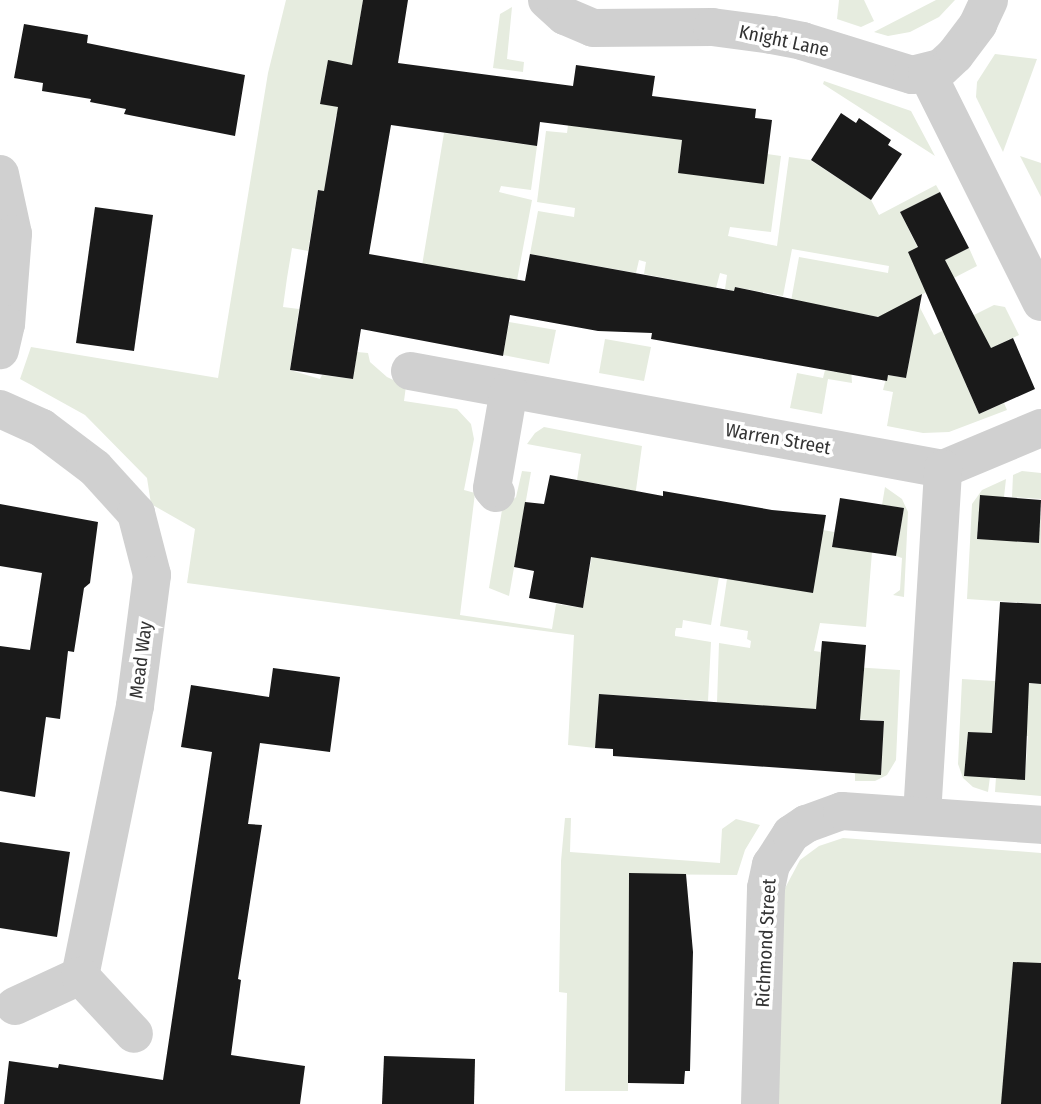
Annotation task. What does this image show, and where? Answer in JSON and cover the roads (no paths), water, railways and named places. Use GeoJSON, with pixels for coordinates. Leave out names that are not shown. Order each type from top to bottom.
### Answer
{"type":"FeatureCollection","features":[{"type":"Feature","properties":{"kind":"street","name":"Knight Lane"},"geometry":{"type":"LineString","coordinates":[[547,0],[565,16],[593,28],[702,27],[741,30],[802,41],[895,72],[927,73]]}},
{"type":"Feature","properties":{"kind":"street"},"geometry":{"type":"LineString","coordinates":[[989,0],[978,24],[955,55],[940,68],[927,73],[1041,302]]}},
{"type":"Feature","properties":{"kind":"street"},"geometry":{"type":"LineString","coordinates":[[0,174],[13,234],[6,324],[0,350]]}},
{"type":"Feature","properties":{"kind":"street","name":"Warren Street"},"geometry":{"type":"LineString","coordinates":[[410,371],[943,469]]}},
{"type":"Feature","properties":{"kind":"street"},"geometry":{"type":"LineString","coordinates":[[496,493],[492,488],[509,390]]}},
{"type":"Feature","properties":{"kind":"street","name":"Mead Way"},"geometry":{"type":"LineString","coordinates":[[0,409],[42,428],[96,468],[136,513],[152,575],[135,706],[80,976]]}},
{"type":"Feature","properties":{"kind":"street"},"geometry":{"type":"LineString","coordinates":[[922,815],[943,469],[1041,428]]}},
{"type":"Feature","properties":{"kind":"street","name":"Richmond Street"},"geometry":{"type":"LineString","coordinates":[[760,1104],[766,888],[771,865],[792,834],[806,824],[842,811],[1041,825]]}},
{"type":"Feature","properties":{"kind":"street"},"geometry":{"type":"LineString","coordinates":[[15,1006],[80,976],[135,1034]]}}]}
